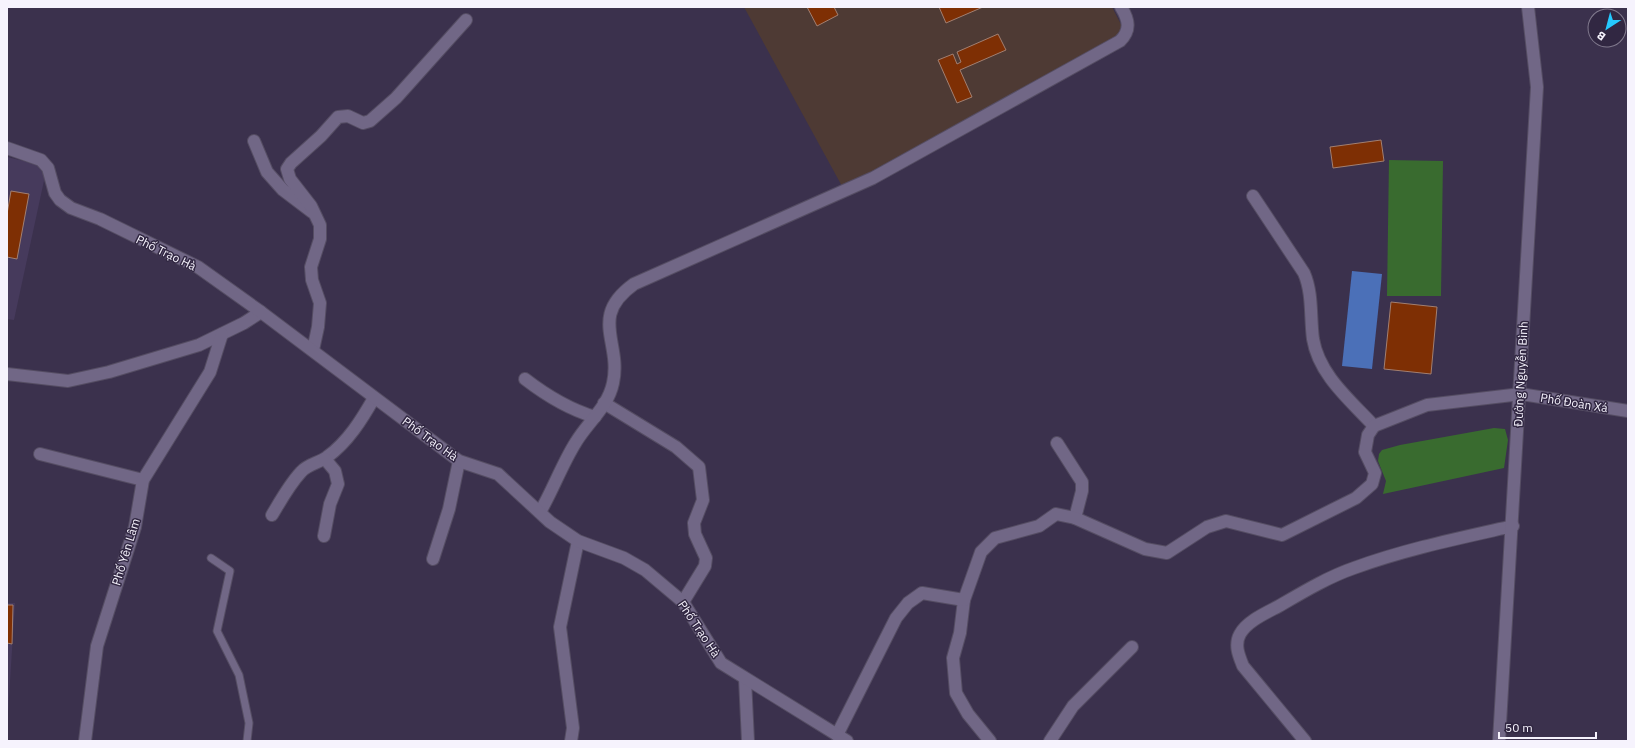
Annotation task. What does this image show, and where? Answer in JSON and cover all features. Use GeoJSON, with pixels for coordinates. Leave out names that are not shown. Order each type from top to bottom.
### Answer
{"type":"FeatureCollection","features":[{"type":"Feature","properties":{"kind":"street"},"geometry":{"type":"LineString","coordinates":[[540,512],[576,442],[604,403],[612,386],[615,367],[609,330],[610,310],[620,294],[634,284],[873,178],[1120,41],[1126,35],[1129,27],[1121,7]]}},
{"type":"Feature","properties":{"kind":"street","name":"Đường Nguyễn Bình"},"geometry":{"type":"LineString","coordinates":[[1499,741],[1513,526],[1537,87],[1528,7]]}},
{"type":"Feature","properties":{"kind":"street"},"geometry":{"type":"LineString","coordinates":[[313,350],[321,314],[320,304],[312,280],[311,266],[320,239],[320,225],[306,199],[290,180],[288,174],[289,166],[338,117],[348,116],[362,123],[370,121],[396,98],[466,20]]}},
{"type":"Feature","properties":{"kind":"street"},"geometry":{"type":"LineString","coordinates":[[254,141],[267,172],[283,190],[315,214]]}},
{"type":"Feature","properties":{"kind":"street","name":"Phố Trạo Hà"},"geometry":{"type":"LineString","coordinates":[[7,148],[41,160],[48,168],[55,193],[60,200],[71,208],[100,219],[198,267],[313,350],[374,398],[459,461],[498,474],[550,522],[578,540],[624,558],[640,567],[683,602],[722,663],[745,679],[794,707],[842,738]]}},
{"type":"Feature","properties":{"kind":"street"},"geometry":{"type":"LineString","coordinates":[[990,741],[968,714],[956,693],[953,658],[960,633],[964,600],[981,552],[995,538],[1039,526],[1056,514],[1075,518],[1145,548],[1167,553],[1207,527],[1226,521],[1282,535],[1356,498],[1372,484],[1375,473],[1365,452],[1368,435],[1374,426],[1329,377],[1320,363],[1313,338],[1307,282],[1304,273],[1253,196]]}},
{"type":"Feature","properties":{"kind":"street"},"geometry":{"type":"LineString","coordinates":[[7,374],[68,380],[109,372],[199,345],[244,324],[261,312]]}},
{"type":"Feature","properties":{"kind":"street","name":"Phố Yên Lâm"},"geometry":{"type":"LineString","coordinates":[[85,741],[97,646],[135,527],[143,480],[210,372],[222,334]]}},
{"type":"Feature","properties":{"kind":"street"},"geometry":{"type":"LineString","coordinates":[[525,379],[550,399],[578,412],[594,417]]}},
{"type":"Feature","properties":{"kind":"street","name":"Phố Đoàn Xá"},"geometry":{"type":"LineString","coordinates":[[1374,426],[1426,405],[1520,394],[1628,412]]}},
{"type":"Feature","properties":{"kind":"street"},"geometry":{"type":"LineString","coordinates":[[272,515],[302,471],[312,464],[326,459],[340,447],[362,418],[374,398]]}},
{"type":"Feature","properties":{"kind":"street"},"geometry":{"type":"LineString","coordinates":[[604,403],[676,447],[699,467],[703,500],[694,523],[695,534],[706,558],[704,566],[683,602]]}},
{"type":"Feature","properties":{"kind":"street"},"geometry":{"type":"LineString","coordinates":[[1057,442],[1082,482],[1082,491],[1075,518]]}},
{"type":"Feature","properties":{"kind":"street"},"geometry":{"type":"LineString","coordinates":[[40,454],[143,480]]}},
{"type":"Feature","properties":{"kind":"street"},"geometry":{"type":"LineString","coordinates":[[324,536],[330,504],[338,484],[335,471],[326,459]]}},
{"type":"Feature","properties":{"kind":"street"},"geometry":{"type":"LineString","coordinates":[[433,559],[449,509],[459,461]]}},
{"type":"Feature","properties":{"kind":"street"},"geometry":{"type":"LineString","coordinates":[[1305,741],[1243,666],[1237,652],[1240,633],[1252,621],[1317,584],[1354,568],[1423,547],[1513,526]]}},
{"type":"Feature","properties":{"kind":"street"},"geometry":{"type":"LineString","coordinates":[[571,741],[573,728],[560,627],[578,540]]}},
{"type":"Feature","properties":{"kind":"street"},"geometry":{"type":"LineString","coordinates":[[842,738],[896,618],[908,603],[922,593],[964,600]]}},
{"type":"Feature","properties":{"kind":"street"},"geometry":{"type":"LineString","coordinates":[[1050,741],[1073,706],[1132,648]]}},
{"type":"Feature","properties":{"kind":"street"},"geometry":{"type":"LineString","coordinates":[[745,679],[748,741]]}},
{"type":"Feature","properties":{"kind":"lane"},"geometry":{"type":"LineString","coordinates":[[211,558],[230,571],[217,631],[239,675],[249,723],[246,741]]}},
{"type":"Feature","properties":{"kind":"shaded area"},"geometry":{"type":"Polygon","coordinates":[[[744,7],[1112,7],[1128,38],[843,188],[744,7]]]}},
{"type":"Feature","properties":{"kind":"shaded area"},"geometry":{"type":"Polygon","coordinates":[[[7,157],[37,164],[45,176],[14,320],[7,319],[7,157]]]}},
{"type":"Feature","properties":{"kind":"shaded area"},"geometry":{"type":"Polygon","coordinates":[[[7,603],[15,603],[7,729],[7,603]]]}},
{"type":"Feature","properties":{"kind":"green space"},"geometry":{"type":"Polygon","coordinates":[[[1389,160],[1443,161],[1441,296],[1387,296],[1389,160]]]}},
{"type":"Feature","properties":{"kind":"green space"},"geometry":{"type":"Polygon","coordinates":[[[1494,428],[1505,429],[1508,440],[1504,468],[1383,494],[1386,481],[1378,461],[1379,454],[1382,450],[1400,445],[1494,428]]]}},
{"type":"Feature","properties":{"kind":"water"},"geometry":{"type":"Polygon","coordinates":[[[1352,271],[1382,274],[1372,369],[1342,366],[1352,271]]]}},
{"type":"Feature","properties":{"kind":"building"},"geometry":{"type":"Polygon","coordinates":[[[807,7],[834,7],[838,15],[817,26],[807,7]]]}},
{"type":"Feature","properties":{"kind":"building"},"geometry":{"type":"Polygon","coordinates":[[[939,7],[983,7],[946,23],[939,7]]]}},
{"type":"Feature","properties":{"kind":"building"},"geometry":{"type":"Polygon","coordinates":[[[998,34],[1006,50],[960,70],[972,97],[957,103],[938,60],[953,54],[957,64],[961,62],[957,52],[998,34]]]}},
{"type":"Feature","properties":{"kind":"building"},"geometry":{"type":"Polygon","coordinates":[[[1381,140],[1384,161],[1333,168],[1330,147],[1381,140]]]}},
{"type":"Feature","properties":{"kind":"building"},"geometry":{"type":"Polygon","coordinates":[[[11,191],[29,194],[17,259],[7,257],[7,214],[11,191]]]}},
{"type":"Feature","properties":{"kind":"building"},"geometry":{"type":"Polygon","coordinates":[[[1391,302],[1437,307],[1431,374],[1384,369],[1391,302]]]}},
{"type":"Feature","properties":{"kind":"building"},"geometry":{"type":"Polygon","coordinates":[[[7,605],[13,605],[12,644],[7,643],[7,605]]]}}]}
